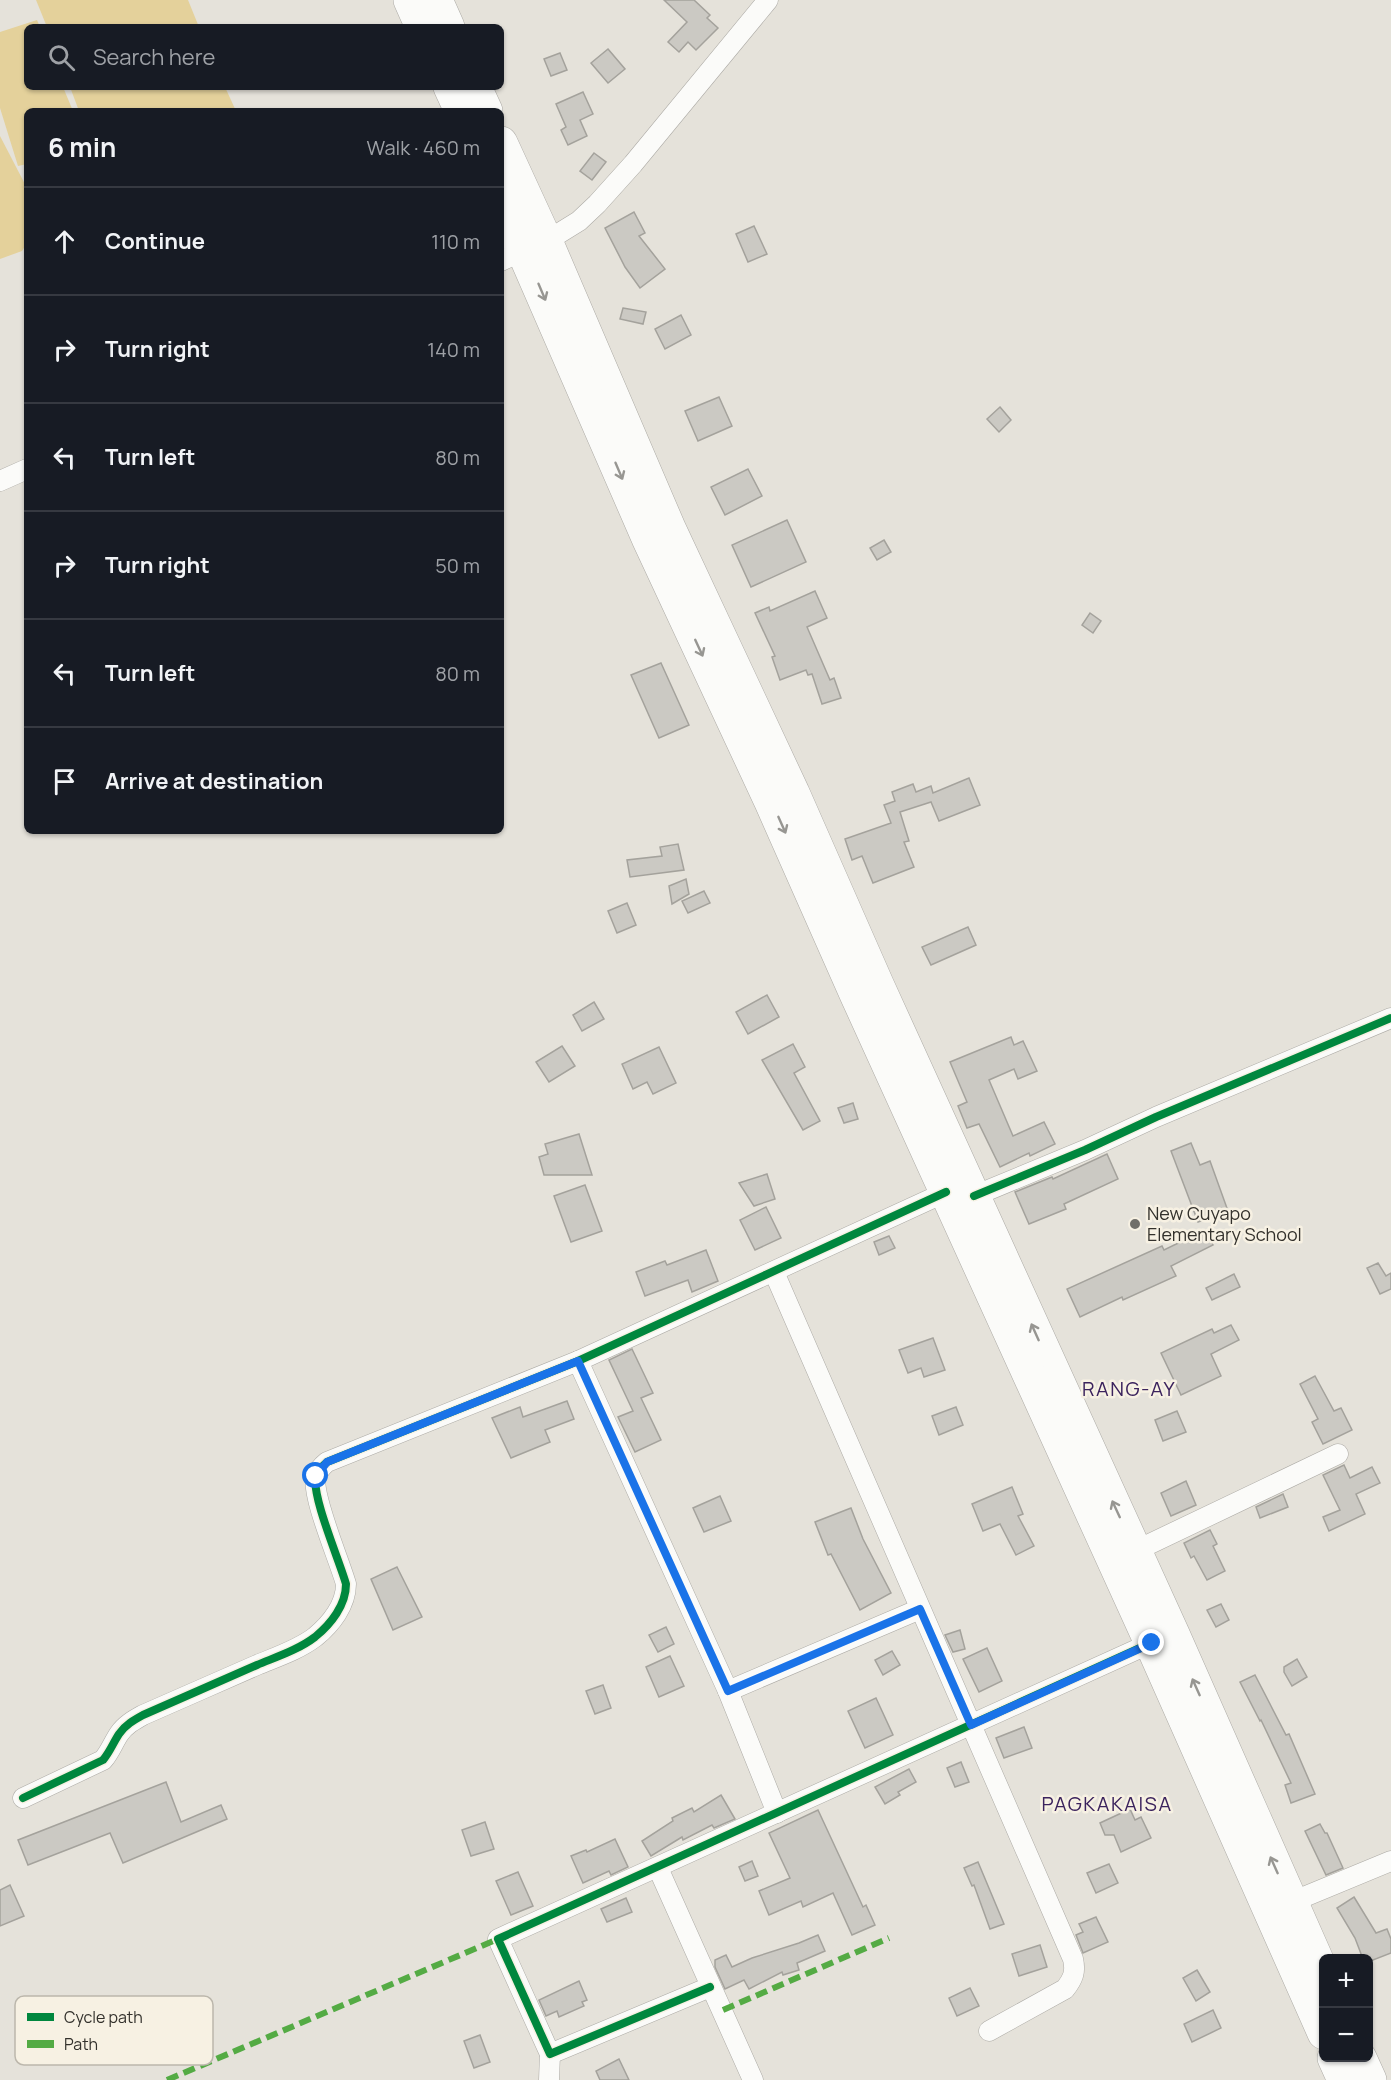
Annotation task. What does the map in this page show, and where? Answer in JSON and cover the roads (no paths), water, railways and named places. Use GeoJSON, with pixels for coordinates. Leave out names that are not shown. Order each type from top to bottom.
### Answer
{"type":"FeatureCollection","features":[{"type":"Feature","properties":{"kind":"highway"},"geometry":{"type":"LineString","coordinates":[[410,0],[421,24]]}},
{"type":"Feature","properties":{"kind":"highway"},"geometry":{"type":"LineString","coordinates":[[436,0],[447,24]]}},
{"type":"Feature","properties":{"kind":"highway"},"geometry":{"type":"LineString","coordinates":[[451,90],[459,108]]}},
{"type":"Feature","properties":{"kind":"highway"},"geometry":{"type":"LineString","coordinates":[[476,90],[485,108]]}},
{"type":"Feature","properties":{"kind":"highway"},"geometry":{"type":"LineString","coordinates":[[504,157],[524,251]]}},
{"type":"Feature","properties":{"kind":"highway"},"geometry":{"type":"LineString","coordinates":[[504,207],[648,538],[771,802],[1135,1551],[1280,1907],[1319,2021]]}},
{"type":"Feature","properties":{"kind":"highway"},"geometry":{"type":"LineString","coordinates":[[960,1194],[1152,1643],[1280,1907],[1319,1970]]}},
{"type":"Feature","properties":{"kind":"highway"},"geometry":{"type":"LineString","coordinates":[[1336,2062],[1344,2080]]}},
{"type":"Feature","properties":{"kind":"highway"},"geometry":{"type":"LineString","coordinates":[[1362,2062],[1370,2080]]}},
{"type":"Feature","properties":{"kind":"street"},"geometry":{"type":"LineString","coordinates":[[524,251],[579,221],[597,204],[633,164],[768,0]]}},
{"type":"Feature","properties":{"kind":"street"},"geometry":{"type":"LineString","coordinates":[[0,481],[24,470]]}},
{"type":"Feature","properties":{"kind":"street"},"geometry":{"type":"LineString","coordinates":[[23,1798],[103,1760],[129,1723],[289,1651],[314,1638],[329,1622],[346,1595],[346,1584],[323,1516],[315,1483],[319,1471],[327,1462],[578,1361],[774,1272],[960,1194],[1391,1018]]}},
{"type":"Feature","properties":{"kind":"street"},"geometry":{"type":"LineString","coordinates":[[774,1272],[1063,1934],[1075,1967],[1073,1980],[1065,1989],[989,2031]]}},
{"type":"Feature","properties":{"kind":"street"},"geometry":{"type":"LineString","coordinates":[[578,1361],[728,1691],[777,1813]]}},
{"type":"Feature","properties":{"kind":"street"},"geometry":{"type":"LineString","coordinates":[[1135,1551],[1338,1454]]}},
{"type":"Feature","properties":{"kind":"street"},"geometry":{"type":"LineString","coordinates":[[728,1691],[920,1609]]}},
{"type":"Feature","properties":{"kind":"street"},"geometry":{"type":"LineString","coordinates":[[549,2080],[550,2054],[498,1939],[1152,1643]]}},
{"type":"Feature","properties":{"kind":"street"},"geometry":{"type":"LineString","coordinates":[[1280,1907],[1391,1861]]}},
{"type":"Feature","properties":{"kind":"street"},"geometry":{"type":"LineString","coordinates":[[658,1868],[753,2080]]}},
{"type":"Feature","properties":{"kind":"street"},"geometry":{"type":"LineString","coordinates":[[550,2054],[710,1987]]}},
{"type":"Feature","properties":{"kind":"place","name":"New Cuyapo Elementary School"},"geometry":{"type":"Point","coordinates":[1135,1224]}},
{"type":"Feature","properties":{"kind":"district","name":"RANG-AY"},"geometry":{"type":"Point","coordinates":[1129,1389]}},
{"type":"Feature","properties":{"kind":"district","name":"PAGKAKAISA"},"geometry":{"type":"Point","coordinates":[1107,1804]}}]}
